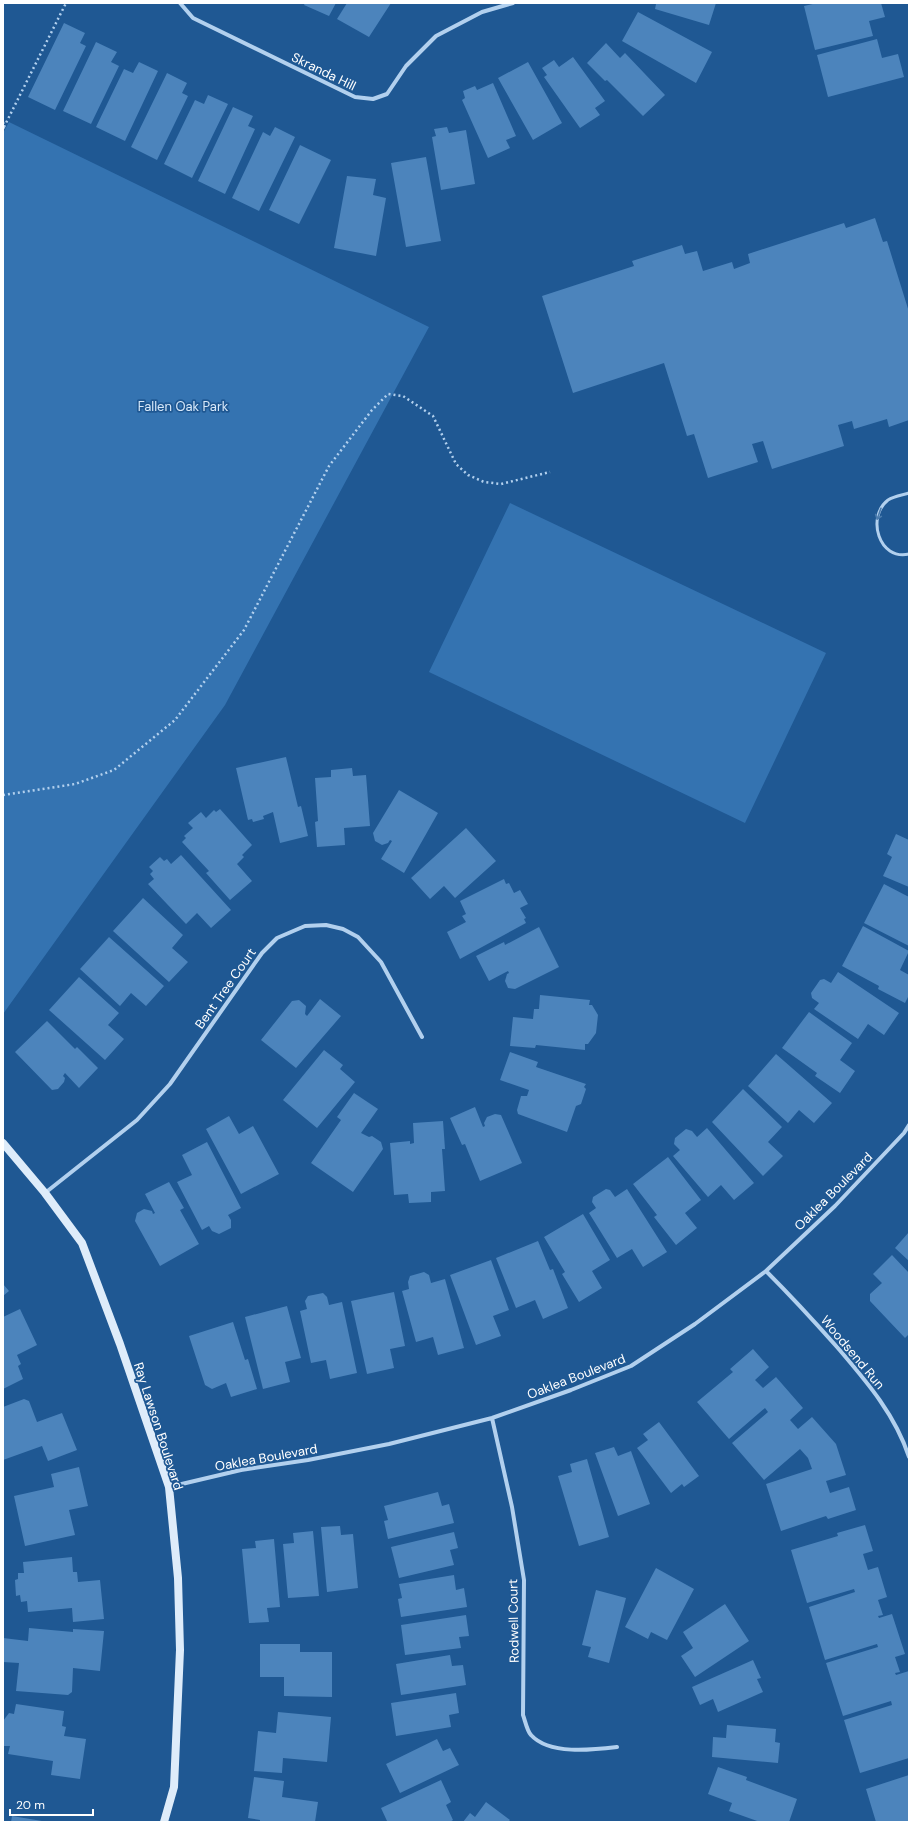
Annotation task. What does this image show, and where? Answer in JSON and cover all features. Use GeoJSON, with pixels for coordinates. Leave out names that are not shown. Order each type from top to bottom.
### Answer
{"type":"FeatureCollection","features":[{"type":"Feature","properties":{"kind":"street","name":"Skranda Hill"},"geometry":{"type":"LineString","coordinates":[[180,3],[192,18],[355,97],[374,100],[387,94],[406,66],[436,36],[482,12],[513,3]]}},
{"type":"Feature","properties":{"kind":"street","name":"Bent Tree Court"},"geometry":{"type":"LineString","coordinates":[[45,1193],[137,1120],[170,1084],[262,953],[277,938],[305,926],[326,925],[343,929],[358,937],[381,962],[422,1036]]}},
{"type":"Feature","properties":{"kind":"street","name":"Oaklea Boulevard"},"geometry":{"type":"LineString","coordinates":[[169,1487],[241,1470],[308,1460],[389,1444],[492,1418],[571,1390],[632,1366],[695,1324],[766,1271],[834,1206],[909,1125]]}},
{"type":"Feature","properties":{"kind":"street","name":"Ray Lawson Boulevard"},"geometry":{"type":"LineString","coordinates":[[3,1143],[45,1193],[82,1243],[120,1344],[169,1487],[178,1578],[180,1650],[174,1787],[164,1822]]}},
{"type":"Feature","properties":{"kind":"street","name":"Woodsend Run"},"geometry":{"type":"LineString","coordinates":[[766,1271],[802,1307],[877,1394],[895,1423],[909,1457]]}},
{"type":"Feature","properties":{"kind":"street","name":"Rodwell Court"},"geometry":{"type":"LineString","coordinates":[[492,1418],[512,1507],[524,1580],[523,1715],[530,1734],[547,1746],[584,1751],[617,1747]]}},
{"type":"Feature","properties":{"kind":"lane"},"geometry":{"type":"LineString","coordinates":[[909,493],[890,499],[882,507],[876,526],[878,536],[884,545],[892,552],[901,556],[909,554]]}},
{"type":"Feature","properties":{"kind":"path"},"geometry":{"type":"LineString","coordinates":[[4,128],[66,3]]}},
{"type":"Feature","properties":{"kind":"path"},"geometry":{"type":"LineString","coordinates":[[3,122],[4,128]]}},
{"type":"Feature","properties":{"kind":"path"},"geometry":{"type":"LineString","coordinates":[[3,795],[75,784],[114,770],[176,720],[244,630],[328,466],[372,410],[388,394],[403,396],[433,416],[456,464],[468,475],[484,482],[501,484],[550,472]]}},
{"type":"Feature","properties":{"kind":"green space","name":"Fallen Oak Park"},"geometry":{"type":"Polygon","coordinates":[[[9,122],[429,327],[225,705],[3,1014],[3,133],[9,122]]]}},
{"type":"Feature","properties":{"kind":"green space"},"geometry":{"type":"Polygon","coordinates":[[[510,503],[826,653],[745,823],[429,672],[510,503]]]}},
{"type":"Feature","properties":{"kind":"building"},"geometry":{"type":"Polygon","coordinates":[[[305,3],[336,3],[329,16],[304,5],[305,3]]]}},
{"type":"Feature","properties":{"kind":"building"},"geometry":{"type":"Polygon","coordinates":[[[347,3],[391,3],[369,37],[337,19],[347,3]]]}},
{"type":"Feature","properties":{"kind":"building"},"geometry":{"type":"Polygon","coordinates":[[[653,3],[716,3],[709,25],[655,9],[656,4],[653,3]]]}},
{"type":"Feature","properties":{"kind":"building"},"geometry":{"type":"Polygon","coordinates":[[[817,3],[881,3],[885,17],[869,21],[873,36],[815,50],[804,6],[817,3]]]}},
{"type":"Feature","properties":{"kind":"building"},"geometry":{"type":"Polygon","coordinates":[[[638,12],[712,52],[696,83],[622,41],[638,12]]]}},
{"type":"Feature","properties":{"kind":"building"},"geometry":{"type":"Polygon","coordinates":[[[64,23],[85,33],[80,43],[86,46],[55,110],[28,97],[64,23]]]}},
{"type":"Feature","properties":{"kind":"building"},"geometry":{"type":"Polygon","coordinates":[[[877,39],[882,58],[898,54],[904,77],[828,97],[817,55],[877,39]]]}},
{"type":"Feature","properties":{"kind":"building"},"geometry":{"type":"Polygon","coordinates":[[[96,42],[117,52],[111,62],[119,66],[91,124],[63,111],[96,42]]]}},
{"type":"Feature","properties":{"kind":"building"},"geometry":{"type":"Polygon","coordinates":[[[606,43],[620,58],[625,53],[665,95],[643,116],[607,80],[605,81],[587,63],[606,43]]]}},
{"type":"Feature","properties":{"kind":"building"},"geometry":{"type":"Polygon","coordinates":[[[573,57],[605,101],[595,108],[600,115],[580,128],[544,77],[547,75],[542,68],[554,60],[559,67],[573,57]]]}},
{"type":"Feature","properties":{"kind":"building"},"geometry":{"type":"Polygon","coordinates":[[[139,62],[158,71],[125,141],[96,127],[124,69],[133,73],[139,62]]]}},
{"type":"Feature","properties":{"kind":"building"},"geometry":{"type":"Polygon","coordinates":[[[528,62],[562,123],[533,140],[498,78],[528,62]]]}},
{"type":"Feature","properties":{"kind":"building"},"geometry":{"type":"Polygon","coordinates":[[[167,73],[187,83],[182,93],[188,96],[157,160],[131,147],[167,73]]]}},
{"type":"Feature","properties":{"kind":"building"},"geometry":{"type":"Polygon","coordinates":[[[493,83],[516,136],[506,140],[510,148],[488,158],[462,100],[465,98],[463,91],[475,86],[477,90],[493,83]]]}},
{"type":"Feature","properties":{"kind":"building"},"geometry":{"type":"Polygon","coordinates":[[[208,95],[228,104],[192,178],[164,164],[195,100],[204,104],[208,95]]]}},
{"type":"Feature","properties":{"kind":"building"},"geometry":{"type":"Polygon","coordinates":[[[233,107],[253,116],[248,126],[255,129],[225,194],[198,181],[233,107]]]}},
{"type":"Feature","properties":{"kind":"building"},"geometry":{"type":"Polygon","coordinates":[[[275,127],[295,137],[259,211],[232,198],[263,132],[270,136],[275,127]]]}},
{"type":"Feature","properties":{"kind":"building"},"geometry":{"type":"Polygon","coordinates":[[[447,127],[449,133],[466,130],[475,184],[441,190],[432,137],[436,136],[434,129],[447,127]]]}},
{"type":"Feature","properties":{"kind":"building"},"geometry":{"type":"Polygon","coordinates":[[[300,145],[331,160],[299,224],[269,210],[300,145]]]}},
{"type":"Feature","properties":{"kind":"building"},"geometry":{"type":"Polygon","coordinates":[[[426,157],[441,241],[406,247],[391,163],[426,157]]]}},
{"type":"Feature","properties":{"kind":"building"},"geometry":{"type":"Polygon","coordinates":[[[347,176],[376,179],[373,195],[386,198],[376,256],[334,248],[347,176]]]}},
{"type":"Feature","properties":{"kind":"building"},"geometry":{"type":"Polygon","coordinates":[[[875,218],[883,242],[887,241],[909,312],[909,420],[889,427],[887,419],[854,429],[852,421],[838,425],[844,446],[772,469],[763,441],[752,444],[758,462],[708,478],[694,434],[687,436],[664,363],[573,393],[542,296],[634,266],[632,261],[682,245],[685,254],[697,251],[703,271],[732,262],[734,269],[750,263],[748,254],[844,223],[846,228],[875,218]]]}},
{"type":"Feature","properties":{"kind":"building"},"geometry":{"type":"Polygon","coordinates":[[[286,757],[298,807],[301,806],[308,836],[280,843],[273,812],[263,816],[264,819],[253,822],[252,819],[248,820],[236,768],[286,757]]]}},
{"type":"Feature","properties":{"kind":"building"},"geometry":{"type":"Polygon","coordinates":[[[352,768],[353,776],[366,775],[370,826],[344,828],[345,845],[317,847],[315,822],[318,821],[315,778],[331,777],[331,770],[352,768]]]}},
{"type":"Feature","properties":{"kind":"building"},"geometry":{"type":"Polygon","coordinates":[[[399,790],[438,813],[404,873],[381,859],[392,841],[390,840],[388,843],[382,845],[375,841],[373,833],[399,790]]]}},
{"type":"Feature","properties":{"kind":"building"},"geometry":{"type":"Polygon","coordinates":[[[220,809],[252,845],[242,855],[244,857],[237,864],[252,881],[230,900],[206,873],[209,871],[182,842],[186,838],[184,836],[193,828],[188,823],[201,812],[206,818],[214,810],[216,812],[220,809]]]}},
{"type":"Feature","properties":{"kind":"building"},"geometry":{"type":"Polygon","coordinates":[[[466,828],[496,861],[455,898],[444,886],[430,899],[411,878],[466,828]]]}},
{"type":"Feature","properties":{"kind":"building"},"geometry":{"type":"Polygon","coordinates":[[[896,834],[909,840],[909,887],[883,876],[892,857],[887,854],[896,834]]]}},
{"type":"Feature","properties":{"kind":"building"},"geometry":{"type":"Polygon","coordinates":[[[181,855],[231,910],[211,928],[197,913],[186,924],[148,884],[154,879],[150,874],[153,871],[149,867],[160,857],[164,861],[167,859],[171,864],[181,855]]]}},
{"type":"Feature","properties":{"kind":"building"},"geometry":{"type":"Polygon","coordinates":[[[504,879],[506,884],[509,883],[514,893],[520,890],[528,904],[520,908],[526,918],[524,919],[526,923],[460,959],[447,932],[466,922],[462,916],[466,914],[460,901],[504,879]]]}},
{"type":"Feature","properties":{"kind":"building"},"geometry":{"type":"Polygon","coordinates":[[[884,884],[909,897],[909,946],[864,923],[884,884]]]}},
{"type":"Feature","properties":{"kind":"building"},"geometry":{"type":"Polygon","coordinates":[[[143,898],[183,935],[172,948],[188,962],[169,982],[113,931],[143,898]]]}},
{"type":"Feature","properties":{"kind":"building"},"geometry":{"type":"Polygon","coordinates":[[[863,926],[909,951],[900,970],[909,975],[909,995],[905,1003],[878,989],[879,986],[842,966],[863,926]]]}},
{"type":"Feature","properties":{"kind":"building"},"geometry":{"type":"Polygon","coordinates":[[[539,927],[559,967],[515,989],[508,988],[505,981],[507,974],[509,973],[508,971],[489,981],[476,956],[504,942],[505,945],[539,927]]]}},
{"type":"Feature","properties":{"kind":"building"},"geometry":{"type":"Polygon","coordinates":[[[109,937],[164,986],[146,1006],[131,993],[120,1006],[80,969],[109,937]]]}},
{"type":"Feature","properties":{"kind":"building"},"geometry":{"type":"Polygon","coordinates":[[[838,972],[899,1013],[884,1035],[868,1024],[858,1039],[814,1009],[819,1003],[812,998],[811,993],[820,980],[824,979],[831,983],[838,972]]]}},
{"type":"Feature","properties":{"kind":"building"},"geometry":{"type":"Polygon","coordinates":[[[79,977],[119,1013],[108,1025],[124,1039],[105,1060],[49,1010],[79,977]]]}},
{"type":"Feature","properties":{"kind":"building"},"geometry":{"type":"Polygon","coordinates":[[[540,995],[590,1000],[589,1005],[592,1005],[598,1015],[596,1033],[588,1044],[585,1044],[585,1050],[536,1045],[535,1048],[510,1046],[513,1017],[533,1019],[534,1009],[539,1009],[540,995]]]}},
{"type":"Feature","properties":{"kind":"building"},"geometry":{"type":"Polygon","coordinates":[[[320,999],[341,1016],[296,1068],[261,1040],[292,1001],[299,1000],[306,1006],[305,1014],[307,1016],[320,999]]]}},
{"type":"Feature","properties":{"kind":"building"},"geometry":{"type":"Polygon","coordinates":[[[809,1012],[852,1043],[840,1060],[855,1071],[840,1093],[815,1076],[817,1073],[782,1048],[809,1012]]]}},
{"type":"Feature","properties":{"kind":"building"},"geometry":{"type":"Polygon","coordinates":[[[47,1021],[75,1049],[77,1047],[98,1068],[79,1088],[65,1073],[63,1076],[65,1078],[64,1082],[58,1089],[52,1090],[15,1052],[47,1021]]]}},
{"type":"Feature","properties":{"kind":"building"},"geometry":{"type":"Polygon","coordinates":[[[324,1050],[343,1065],[340,1069],[355,1082],[317,1128],[283,1100],[324,1050]]]}},
{"type":"Feature","properties":{"kind":"building"},"geometry":{"type":"Polygon","coordinates":[[[510,1052],[538,1062],[536,1067],[586,1084],[584,1087],[586,1089],[581,1104],[576,1106],[567,1132],[518,1114],[517,1110],[521,1096],[527,1096],[529,1090],[500,1080],[510,1052]]]}},
{"type":"Feature","properties":{"kind":"building"},"geometry":{"type":"Polygon","coordinates":[[[776,1054],[832,1103],[814,1123],[799,1110],[788,1123],[748,1086],[776,1054]]]}},
{"type":"Feature","properties":{"kind":"building"},"geometry":{"type":"Polygon","coordinates":[[[743,1089],[782,1127],[768,1142],[783,1156],[763,1176],[712,1122],[743,1089]]]}},
{"type":"Feature","properties":{"kind":"building"},"geometry":{"type":"Polygon","coordinates":[[[354,1093],[378,1109],[361,1133],[369,1137],[372,1136],[381,1142],[383,1149],[353,1192],[311,1163],[341,1120],[337,1117],[354,1093]]]}},
{"type":"Feature","properties":{"kind":"building"},"geometry":{"type":"Polygon","coordinates":[[[475,1107],[483,1127],[485,1126],[484,1123],[487,1117],[495,1114],[501,1115],[522,1163],[480,1181],[465,1144],[462,1145],[450,1118],[475,1107]]]}},
{"type":"Feature","properties":{"kind":"building"},"geometry":{"type":"Polygon","coordinates":[[[229,1116],[239,1134],[253,1126],[279,1174],[241,1194],[206,1129],[229,1116]]]}},
{"type":"Feature","properties":{"kind":"building"},"geometry":{"type":"Polygon","coordinates":[[[443,1121],[445,1149],[442,1149],[445,1191],[431,1192],[431,1202],[409,1203],[408,1194],[394,1195],[390,1143],[410,1141],[410,1144],[414,1143],[413,1123],[443,1121]]]}},
{"type":"Feature","properties":{"kind":"building"},"geometry":{"type":"Polygon","coordinates":[[[707,1128],[754,1183],[734,1200],[721,1185],[708,1197],[673,1156],[680,1150],[674,1144],[675,1138],[686,1129],[692,1131],[697,1137],[707,1128]]]}},
{"type":"Feature","properties":{"kind":"building"},"geometry":{"type":"Polygon","coordinates":[[[207,1142],[241,1208],[228,1215],[231,1220],[231,1228],[219,1234],[212,1231],[209,1226],[202,1230],[177,1182],[192,1175],[182,1155],[207,1142]]]}},
{"type":"Feature","properties":{"kind":"building"},"geometry":{"type":"Polygon","coordinates":[[[668,1157],[701,1200],[685,1213],[697,1228],[676,1245],[654,1217],[657,1215],[633,1184],[668,1157]]]}},
{"type":"Feature","properties":{"kind":"building"},"geometry":{"type":"Polygon","coordinates":[[[169,1182],[184,1208],[180,1210],[199,1244],[160,1266],[135,1221],[137,1213],[144,1209],[152,1211],[153,1214],[155,1213],[145,1194],[169,1182]]]}},
{"type":"Feature","properties":{"kind":"building"},"geometry":{"type":"Polygon","coordinates":[[[606,1189],[610,1190],[615,1197],[627,1189],[667,1252],[643,1267],[632,1249],[617,1258],[589,1213],[596,1208],[592,1202],[593,1197],[606,1189]]]}},
{"type":"Feature","properties":{"kind":"building"},"geometry":{"type":"Polygon","coordinates":[[[583,1214],[610,1260],[592,1271],[602,1288],[579,1302],[562,1274],[565,1272],[544,1237],[583,1214]]]}},
{"type":"Feature","properties":{"kind":"building"},"geometry":{"type":"Polygon","coordinates":[[[909,1232],[909,1261],[895,1248],[909,1232]]]}},
{"type":"Feature","properties":{"kind":"building"},"geometry":{"type":"Polygon","coordinates":[[[538,1241],[550,1270],[553,1269],[568,1308],[543,1319],[535,1300],[516,1308],[496,1258],[538,1241]]]}},
{"type":"Feature","properties":{"kind":"building"},"geometry":{"type":"Polygon","coordinates":[[[892,1255],[909,1273],[909,1334],[905,1338],[870,1301],[870,1294],[882,1283],[873,1274],[892,1255]]]}},
{"type":"Feature","properties":{"kind":"building"},"geometry":{"type":"Polygon","coordinates":[[[491,1260],[509,1310],[493,1316],[501,1336],[476,1345],[450,1275],[491,1260]]]}},
{"type":"Feature","properties":{"kind":"building"},"geometry":{"type":"Polygon","coordinates":[[[424,1272],[429,1275],[431,1283],[445,1279],[464,1348],[438,1355],[433,1337],[416,1342],[402,1291],[409,1289],[408,1282],[410,1276],[424,1272]]]}},
{"type":"Feature","properties":{"kind":"building"},"geometry":{"type":"Polygon","coordinates":[[[3,1284],[9,1291],[3,1296],[3,1284]]]}},
{"type":"Feature","properties":{"kind":"building"},"geometry":{"type":"Polygon","coordinates":[[[394,1292],[405,1346],[390,1349],[394,1368],[367,1374],[351,1301],[394,1292]]]}},
{"type":"Feature","properties":{"kind":"building"},"geometry":{"type":"Polygon","coordinates":[[[323,1293],[327,1297],[329,1305],[342,1302],[357,1373],[330,1379],[326,1360],[311,1363],[300,1311],[307,1309],[305,1301],[308,1296],[323,1293]]]}},
{"type":"Feature","properties":{"kind":"building"},"geometry":{"type":"Polygon","coordinates":[[[287,1306],[301,1358],[285,1362],[290,1382],[263,1389],[245,1317],[287,1306]]]}},
{"type":"Feature","properties":{"kind":"building"},"geometry":{"type":"Polygon","coordinates":[[[20,1309],[37,1345],[17,1355],[21,1364],[18,1366],[23,1379],[3,1389],[3,1317],[20,1309]]]}},
{"type":"Feature","properties":{"kind":"building"},"geometry":{"type":"Polygon","coordinates":[[[233,1322],[245,1360],[248,1359],[257,1389],[231,1397],[226,1383],[212,1389],[205,1385],[189,1336],[233,1322]]]}},
{"type":"Feature","properties":{"kind":"building"},"geometry":{"type":"Polygon","coordinates":[[[753,1349],[769,1367],[755,1380],[763,1388],[776,1377],[803,1408],[790,1420],[798,1429],[812,1417],[836,1444],[846,1475],[826,1481],[830,1493],[849,1487],[856,1510],[828,1519],[826,1516],[781,1531],[766,1484],[812,1469],[808,1458],[800,1449],[764,1480],[732,1443],[768,1412],[765,1408],[729,1439],[697,1402],[733,1372],[730,1369],[753,1349]]]}},
{"type":"Feature","properties":{"kind":"building"},"geometry":{"type":"Polygon","coordinates":[[[24,1399],[29,1401],[37,1422],[62,1413],[77,1450],[48,1461],[42,1446],[3,1460],[3,1407],[24,1399]]]}},
{"type":"Feature","properties":{"kind":"building"},"geometry":{"type":"Polygon","coordinates":[[[659,1422],[699,1476],[684,1487],[682,1484],[671,1493],[637,1448],[648,1440],[643,1434],[659,1422]]]}},
{"type":"Feature","properties":{"kind":"building"},"geometry":{"type":"Polygon","coordinates":[[[614,1447],[618,1456],[631,1451],[650,1504],[618,1516],[595,1453],[614,1447]]]}},
{"type":"Feature","properties":{"kind":"building"},"geometry":{"type":"Polygon","coordinates":[[[587,1459],[609,1537],[579,1546],[558,1476],[572,1472],[570,1464],[587,1459]]]}},
{"type":"Feature","properties":{"kind":"building"},"geometry":{"type":"Polygon","coordinates":[[[79,1467],[88,1506],[69,1510],[75,1535],[25,1546],[14,1496],[54,1487],[51,1474],[79,1467]]]}},
{"type":"Feature","properties":{"kind":"building"},"geometry":{"type":"Polygon","coordinates":[[[438,1492],[442,1506],[449,1504],[454,1523],[388,1539],[384,1521],[388,1520],[384,1506],[438,1492]]]}},
{"type":"Feature","properties":{"kind":"building"},"geometry":{"type":"Polygon","coordinates":[[[865,1525],[873,1551],[863,1554],[868,1570],[878,1567],[887,1597],[878,1600],[883,1615],[878,1616],[879,1618],[892,1614],[905,1654],[895,1657],[900,1672],[895,1673],[896,1675],[909,1671],[909,1758],[860,1773],[844,1720],[892,1705],[891,1701],[843,1716],[826,1663],[878,1647],[877,1644],[825,1660],[809,1607],[855,1592],[854,1589],[807,1603],[791,1550],[838,1536],[837,1533],[865,1525]]]}},
{"type":"Feature","properties":{"kind":"building"},"geometry":{"type":"Polygon","coordinates":[[[340,1526],[341,1535],[353,1534],[358,1588],[327,1592],[321,1527],[340,1526]]]}},
{"type":"Feature","properties":{"kind":"building"},"geometry":{"type":"Polygon","coordinates":[[[313,1531],[319,1596],[288,1598],[283,1544],[294,1543],[293,1533],[313,1531]]]}},
{"type":"Feature","properties":{"kind":"building"},"geometry":{"type":"Polygon","coordinates":[[[454,1532],[458,1548],[450,1550],[454,1565],[399,1578],[391,1547],[454,1532]]]}},
{"type":"Feature","properties":{"kind":"building"},"geometry":{"type":"Polygon","coordinates":[[[274,1539],[280,1607],[267,1608],[269,1622],[249,1623],[242,1549],[256,1548],[255,1541],[274,1539]]]}},
{"type":"Feature","properties":{"kind":"building"},"geometry":{"type":"Polygon","coordinates":[[[72,1557],[73,1572],[77,1572],[78,1582],[100,1580],[104,1619],[73,1622],[72,1608],[28,1612],[27,1601],[21,1602],[20,1595],[16,1596],[15,1580],[18,1579],[18,1573],[24,1573],[23,1562],[72,1557]]]}},
{"type":"Feature","properties":{"kind":"building"},"geometry":{"type":"Polygon","coordinates":[[[656,1568],[694,1589],[667,1640],[651,1632],[648,1639],[625,1627],[656,1568]]]}},
{"type":"Feature","properties":{"kind":"building"},"geometry":{"type":"Polygon","coordinates":[[[454,1575],[456,1590],[464,1588],[467,1607],[401,1617],[398,1599],[402,1598],[399,1584],[454,1575]]]}},
{"type":"Feature","properties":{"kind":"building"},"geometry":{"type":"Polygon","coordinates":[[[596,1590],[626,1598],[609,1663],[588,1657],[591,1647],[582,1645],[596,1590]]]}},
{"type":"Feature","properties":{"kind":"building"},"geometry":{"type":"Polygon","coordinates":[[[725,1604],[749,1641],[695,1677],[681,1656],[693,1648],[683,1632],[725,1604]]]}},
{"type":"Feature","properties":{"kind":"building"},"geometry":{"type":"Polygon","coordinates":[[[466,1615],[469,1636],[459,1637],[461,1648],[405,1655],[401,1625],[466,1615]]]}},
{"type":"Feature","properties":{"kind":"building"},"geometry":{"type":"Polygon","coordinates":[[[29,1628],[73,1632],[73,1629],[104,1631],[100,1671],[73,1668],[72,1692],[68,1695],[16,1691],[19,1663],[3,1662],[3,1638],[28,1641],[29,1628]]]}},
{"type":"Feature","properties":{"kind":"building"},"geometry":{"type":"Polygon","coordinates":[[[260,1644],[300,1644],[300,1652],[332,1652],[332,1697],[284,1696],[284,1677],[260,1677],[260,1644]]]}},
{"type":"Feature","properties":{"kind":"building"},"geometry":{"type":"Polygon","coordinates":[[[450,1655],[452,1666],[463,1665],[466,1685],[401,1695],[396,1664],[450,1655]]]}},
{"type":"Feature","properties":{"kind":"building"},"geometry":{"type":"Polygon","coordinates":[[[753,1660],[761,1678],[757,1679],[763,1692],[718,1712],[713,1699],[700,1705],[692,1687],[753,1660]]]}},
{"type":"Feature","properties":{"kind":"building"},"geometry":{"type":"Polygon","coordinates":[[[456,1693],[459,1713],[449,1715],[451,1727],[396,1736],[391,1703],[456,1693]]]}},
{"type":"Feature","properties":{"kind":"building"},"geometry":{"type":"Polygon","coordinates":[[[16,1704],[64,1711],[62,1726],[66,1727],[64,1736],[86,1739],[80,1779],[51,1775],[53,1761],[8,1754],[10,1746],[4,1746],[3,1721],[9,1713],[14,1714],[16,1704]]]}},
{"type":"Feature","properties":{"kind":"building"},"geometry":{"type":"Polygon","coordinates":[[[278,1712],[331,1717],[327,1762],[283,1758],[282,1773],[254,1771],[258,1731],[276,1733],[278,1712]]]}},
{"type":"Feature","properties":{"kind":"building"},"geometry":{"type":"Polygon","coordinates":[[[727,1725],[776,1729],[775,1742],[780,1743],[778,1763],[712,1757],[713,1737],[726,1738],[727,1725]]]}},
{"type":"Feature","properties":{"kind":"building"},"geometry":{"type":"Polygon","coordinates":[[[437,1739],[443,1751],[450,1748],[459,1765],[400,1793],[386,1764],[437,1739]]]}},
{"type":"Feature","properties":{"kind":"building"},"geometry":{"type":"Polygon","coordinates":[[[718,1767],[747,1777],[746,1780],[797,1799],[789,1822],[760,1822],[729,1811],[732,1803],[708,1794],[718,1767]]]}},
{"type":"Feature","properties":{"kind":"building"},"geometry":{"type":"Polygon","coordinates":[[[909,1775],[909,1822],[876,1822],[866,1789],[909,1775]]]}},
{"type":"Feature","properties":{"kind":"building"},"geometry":{"type":"Polygon","coordinates":[[[254,1777],[284,1781],[282,1797],[318,1802],[315,1822],[260,1822],[260,1820],[248,1818],[254,1777]]]}},
{"type":"Feature","properties":{"kind":"building"},"geometry":{"type":"Polygon","coordinates":[[[441,1780],[451,1802],[446,1805],[453,1820],[450,1822],[384,1822],[387,1821],[381,1808],[441,1780]]]}},
{"type":"Feature","properties":{"kind":"building"},"geometry":{"type":"Polygon","coordinates":[[[486,1802],[510,1820],[508,1822],[463,1822],[470,1813],[475,1817],[486,1802]]]}},
{"type":"Feature","properties":{"kind":"building"},"geometry":{"type":"Polygon","coordinates":[[[12,1816],[42,1821],[42,1822],[11,1822],[12,1816]]]}}]}
